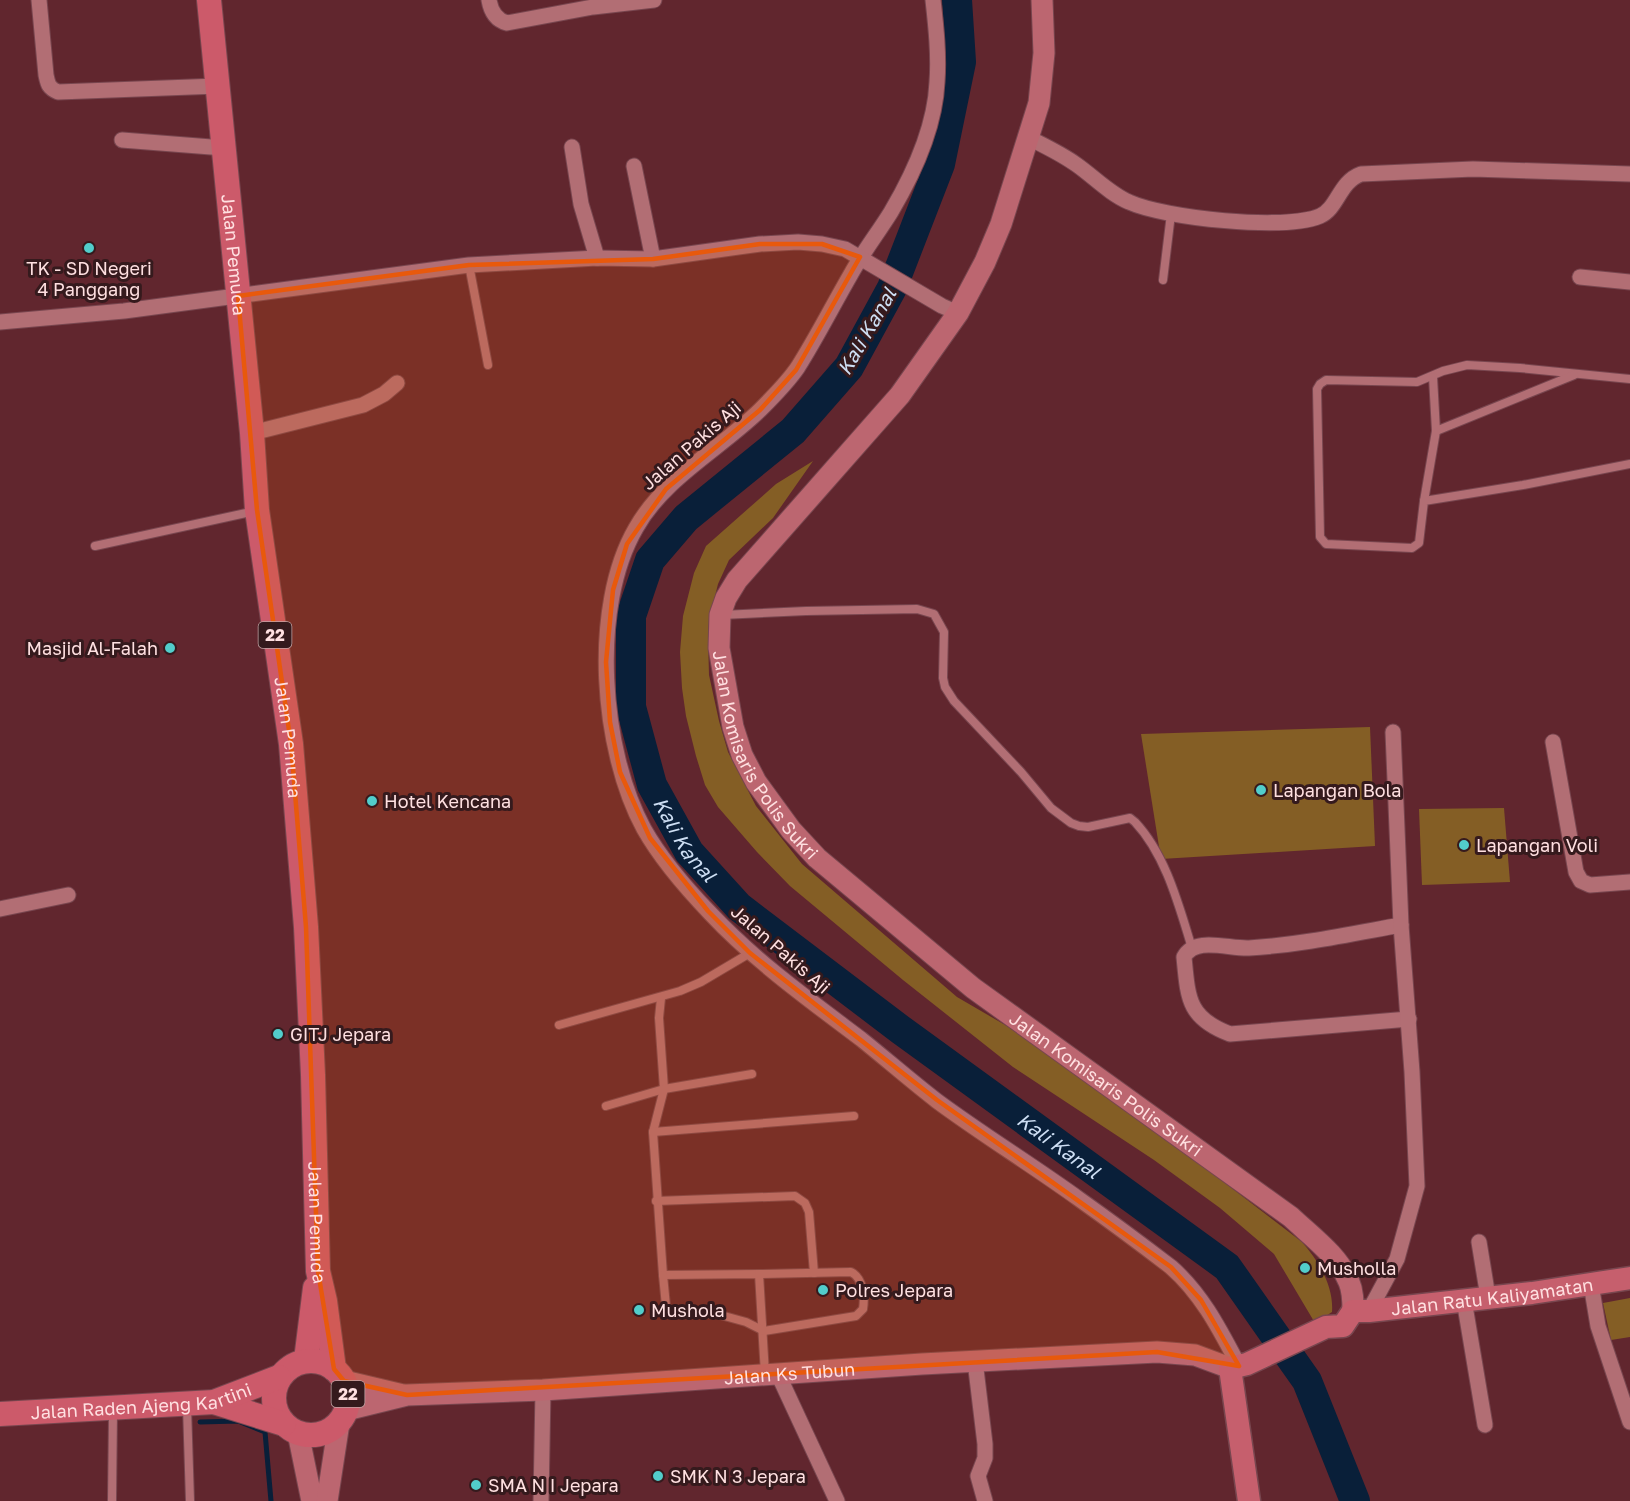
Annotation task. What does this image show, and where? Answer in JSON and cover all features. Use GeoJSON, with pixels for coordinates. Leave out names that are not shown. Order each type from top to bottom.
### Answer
{"type":"FeatureCollection","features":[{"type":"Feature","properties":{"kind":"highway","name":"Jalan Pemuda"},"geometry":{"type":"LineString","coordinates":[[209,0],[252,433],[257,510],[291,744],[305,916],[313,1075],[318,1271],[339,1375]]}},
{"type":"Feature","properties":{"kind":"highway","name":"22"},"geometry":{"type":"LineString","coordinates":[[306,1360],[318,1271]]}},
{"type":"Feature","properties":{"kind":"highway","name":"22"},"geometry":{"type":"LineString","coordinates":[[214,1402],[312,1436],[327,1432],[342,1417],[348,1395],[339,1375],[321,1361],[306,1360],[291,1365],[279,1377]]}},
{"type":"Feature","properties":{"kind":"highway","name":"Jalan Raden Ajeng Kartini"},"geometry":{"type":"LineString","coordinates":[[0,1414],[214,1402],[279,1377]]}},
{"type":"Feature","properties":{"kind":"highway"},"geometry":{"type":"LineString","coordinates":[[279,1377],[274,1389],[273,1401],[277,1414],[291,1429]]}},
{"type":"Feature","properties":{"kind":"main road","name":"Jalan Komisaris Polis Sukri"},"geometry":{"type":"LineString","coordinates":[[1042,0],[1044,52],[1039,103],[1001,224],[985,262],[950,310],[900,395],[737,580],[726,598],[720,615],[719,648],[733,727],[742,755],[756,782],[791,830],[817,858],[973,988],[1291,1217],[1318,1242],[1343,1271],[1361,1311]]}},
{"type":"Feature","properties":{"kind":"main road","name":"Jalan Ratu Kaliyamatan"},"geometry":{"type":"LineString","coordinates":[[1361,1311],[1630,1278]]}},
{"type":"Feature","properties":{"kind":"main road"},"geometry":{"type":"LineString","coordinates":[[1249,1501],[1238,1366],[1326,1327],[1343,1326],[1361,1311]]}},
{"type":"Feature","properties":{"kind":"main road","name":"Jalan Ks Tubun"},"geometry":{"type":"LineString","coordinates":[[342,1417],[407,1395],[543,1390],[975,1361],[1157,1352],[1195,1355],[1238,1366]]}},
{"type":"Feature","properties":{"kind":"main road"},"geometry":{"type":"LineString","coordinates":[[339,1375],[407,1395]]}},
{"type":"Feature","properties":{"kind":"main road"},"geometry":{"type":"LineString","coordinates":[[327,1501],[342,1417]]}},
{"type":"Feature","properties":{"kind":"main road"},"geometry":{"type":"LineString","coordinates":[[291,1429],[312,1501]]}},
{"type":"Feature","properties":{"kind":"street"},"geometry":{"type":"LineString","coordinates":[[39,0],[48,86],[58,93],[218,86]]}},
{"type":"Feature","properties":{"kind":"street"},"geometry":{"type":"LineString","coordinates":[[489,0],[498,21],[507,23],[592,3],[654,0]]}},
{"type":"Feature","properties":{"kind":"street","name":"Jalan Pakis Aji"},"geometry":{"type":"LineString","coordinates":[[933,0],[937,29],[937,82],[926,139],[906,183],[860,257],[796,370],[760,410],[666,489],[650,507],[627,544],[613,590],[606,662],[610,722],[620,772],[650,838],[708,911],[750,953],[937,1100],[1082,1201],[1171,1267],[1202,1300],[1238,1366]]}},
{"type":"Feature","properties":{"kind":"street"},"geometry":{"type":"LineString","coordinates":[[1029,138],[1067,158],[1128,202],[1171,214],[1256,223],[1318,217],[1328,211],[1345,184],[1361,174],[1473,169],[1630,174]]}},
{"type":"Feature","properties":{"kind":"street"},"geometry":{"type":"LineString","coordinates":[[122,140],[224,148]]}},
{"type":"Feature","properties":{"kind":"street"},"geometry":{"type":"LineString","coordinates":[[572,147],[581,204],[597,258]]}},
{"type":"Feature","properties":{"kind":"street"},"geometry":{"type":"LineString","coordinates":[[634,166],[653,259]]}},
{"type":"Feature","properties":{"kind":"street"},"geometry":{"type":"LineString","coordinates":[[0,322],[124,310],[469,265],[597,258],[653,259],[760,244],[798,242],[845,249],[950,310]]}},
{"type":"Feature","properties":{"kind":"street"},"geometry":{"type":"LineString","coordinates":[[1580,277],[1630,282]]}},
{"type":"Feature","properties":{"kind":"street"},"geometry":{"type":"LineString","coordinates":[[252,433],[363,405],[384,394],[397,383]]}},
{"type":"Feature","properties":{"kind":"street"},"geometry":{"type":"LineString","coordinates":[[1361,1311],[1397,1259],[1417,1186],[1409,1019],[1401,925],[1393,732]]}},
{"type":"Feature","properties":{"kind":"street"},"geometry":{"type":"LineString","coordinates":[[1553,742],[1576,872],[1581,881],[1590,885],[1630,882]]}},
{"type":"Feature","properties":{"kind":"street"},"geometry":{"type":"LineString","coordinates":[[0,909],[68,895]]}},
{"type":"Feature","properties":{"kind":"street"},"geometry":{"type":"LineString","coordinates":[[1401,925],[1249,948],[1228,948],[1203,944],[1192,948],[1184,957],[1187,989],[1194,1007],[1211,1027],[1230,1034],[1409,1019]]}},
{"type":"Feature","properties":{"kind":"street"},"geometry":{"type":"LineString","coordinates":[[1479,1242],[1488,1297]]}},
{"type":"Feature","properties":{"kind":"street"},"geometry":{"type":"LineString","coordinates":[[1591,1284],[1598,1326],[1630,1422]]}},
{"type":"Feature","properties":{"kind":"street"},"geometry":{"type":"LineString","coordinates":[[1464,1300],[1485,1425]]}},
{"type":"Feature","properties":{"kind":"street"},"geometry":{"type":"LineString","coordinates":[[975,1361],[985,1453],[978,1476],[985,1501]]}},
{"type":"Feature","properties":{"kind":"street"},"geometry":{"type":"LineString","coordinates":[[772,1375],[837,1501]]}},
{"type":"Feature","properties":{"kind":"street"},"geometry":{"type":"LineString","coordinates":[[541,1501],[543,1390]]}},
{"type":"Feature","properties":{"kind":"lane"},"geometry":{"type":"LineString","coordinates":[[1163,280],[1171,214]]}},
{"type":"Feature","properties":{"kind":"lane"},"geometry":{"type":"LineString","coordinates":[[469,265],[488,365]]}},
{"type":"Feature","properties":{"kind":"lane"},"geometry":{"type":"LineString","coordinates":[[1432,377],[1436,431],[1419,543],[1412,548],[1326,544],[1321,540],[1319,533],[1317,389],[1326,380],[1417,382],[1443,371],[1467,365],[1630,379]]}},
{"type":"Feature","properties":{"kind":"lane"},"geometry":{"type":"LineString","coordinates":[[1436,431],[1577,373]]}},
{"type":"Feature","properties":{"kind":"lane"},"geometry":{"type":"LineString","coordinates":[[1424,501],[1630,464]]}},
{"type":"Feature","properties":{"kind":"lane"},"geometry":{"type":"LineString","coordinates":[[95,546],[257,510]]}},
{"type":"Feature","properties":{"kind":"lane"},"geometry":{"type":"LineString","coordinates":[[720,615],[806,610],[917,609],[934,614],[944,632],[943,678],[945,687],[954,701],[1052,807],[1071,823],[1088,827],[1130,818],[1135,822],[1166,871],[1192,948]]}},
{"type":"Feature","properties":{"kind":"lane"},"geometry":{"type":"LineString","coordinates":[[559,1025],[661,998],[701,982],[750,953]]}},
{"type":"Feature","properties":{"kind":"lane"},"geometry":{"type":"LineString","coordinates":[[661,998],[659,1018],[664,1089],[653,1132],[656,1201],[663,1275],[666,1306],[671,1312],[717,1314],[746,1322],[764,1331],[856,1316],[864,1305],[861,1281],[855,1273],[847,1271],[663,1275]]}},
{"type":"Feature","properties":{"kind":"lane"},"geometry":{"type":"LineString","coordinates":[[606,1107],[664,1089],[752,1074]]}},
{"type":"Feature","properties":{"kind":"lane"},"geometry":{"type":"LineString","coordinates":[[653,1132],[854,1116]]}},
{"type":"Feature","properties":{"kind":"lane"},"geometry":{"type":"LineString","coordinates":[[656,1201],[795,1196],[805,1203],[809,1212],[814,1273]]}},
{"type":"Feature","properties":{"kind":"lane"},"geometry":{"type":"LineString","coordinates":[[759,1274],[764,1331],[772,1375]]}},
{"type":"Feature","properties":{"kind":"lane"},"geometry":{"type":"LineString","coordinates":[[186,1402],[190,1501]]}},
{"type":"Feature","properties":{"kind":"lane"},"geometry":{"type":"LineString","coordinates":[[112,1501],[113,1407]]}},
{"type":"Feature","properties":{"kind":"highlighted area"},"geometry":{"type":"Polygon","coordinates":[[[760,244],[822,244],[860,257],[796,370],[760,410],[666,489],[627,544],[613,590],[606,662],[610,722],[620,772],[650,838],[708,911],[750,953],[937,1100],[1171,1267],[1201,1300],[1239,1366],[1157,1352],[407,1395],[344,1381],[334,1369],[318,1271],[306,927],[291,744],[257,510],[238,296],[469,265],[653,259],[760,244]]]}},
{"type":"Feature","properties":{"kind":"shaded area"},"geometry":{"type":"Polygon","coordinates":[[[813,461],[773,518],[729,560],[718,584],[709,620],[709,675],[719,721],[728,752],[756,806],[802,864],[957,997],[1024,1036],[1156,1130],[1302,1242],[1324,1274],[1332,1302],[1332,1312],[1315,1323],[1274,1254],[1220,1208],[1154,1160],[1013,1067],[903,980],[790,886],[718,807],[705,785],[686,716],[680,652],[683,616],[694,573],[706,546],[776,484],[813,461]]]}},
{"type":"Feature","properties":{"kind":"shaded area","name":"Lapangan Bola"},"geometry":{"type":"Polygon","coordinates":[[[1370,727],[1375,846],[1161,859],[1141,734],[1370,727]]]}},
{"type":"Feature","properties":{"kind":"shaded area","name":"Lapangan Voli"},"geometry":{"type":"Polygon","coordinates":[[[1504,808],[1510,882],[1422,885],[1419,809],[1504,808]]]}},
{"type":"Feature","properties":{"kind":"shaded area"},"geometry":{"type":"Polygon","coordinates":[[[1630,1298],[1630,1337],[1611,1340],[1603,1303],[1630,1298]]]}},
{"type":"Feature","properties":{"kind":"waterway","name":"Kali Kanal"},"geometry":{"type":"LineString","coordinates":[[957,0],[961,62],[940,164],[892,288],[849,367],[793,431],[686,518],[650,560],[631,616],[631,707],[652,785],[689,852],[739,907],[901,1030],[1227,1267],[1307,1381],[1355,1501]]}},
{"type":"Feature","properties":{"kind":"waterway"},"geometry":{"type":"LineString","coordinates":[[200,1422],[238,1421],[265,1432],[271,1501]]}},
{"type":"Feature","properties":{"kind":"place","name":"TK - SD Negeri 4 Panggang"},"geometry":{"type":"Point","coordinates":[89,248]}},
{"type":"Feature","properties":{"kind":"place","name":"Masjid Al-Falah"},"geometry":{"type":"Point","coordinates":[170,648]}},
{"type":"Feature","properties":{"kind":"place","name":"Lapangan Bola"},"geometry":{"type":"Point","coordinates":[1261,790]}},
{"type":"Feature","properties":{"kind":"place","name":"Hotel Kencana"},"geometry":{"type":"Point","coordinates":[372,801]}},
{"type":"Feature","properties":{"kind":"place","name":"Lapangan Voli"},"geometry":{"type":"Point","coordinates":[1464,845]}},
{"type":"Feature","properties":{"kind":"place","name":"GITJ Jepara"},"geometry":{"type":"Point","coordinates":[278,1034]}},
{"type":"Feature","properties":{"kind":"place","name":"Musholla"},"geometry":{"type":"Point","coordinates":[1305,1268]}},
{"type":"Feature","properties":{"kind":"place","name":"Polres Jepara"},"geometry":{"type":"Point","coordinates":[823,1290]}},
{"type":"Feature","properties":{"kind":"place","name":"Mushola"},"geometry":{"type":"Point","coordinates":[639,1310]}},
{"type":"Feature","properties":{"kind":"place","name":"SMK N 3 Jepara"},"geometry":{"type":"Point","coordinates":[658,1476]}},
{"type":"Feature","properties":{"kind":"place","name":"SMA N I Jepara"},"geometry":{"type":"Point","coordinates":[476,1485]}}]}
